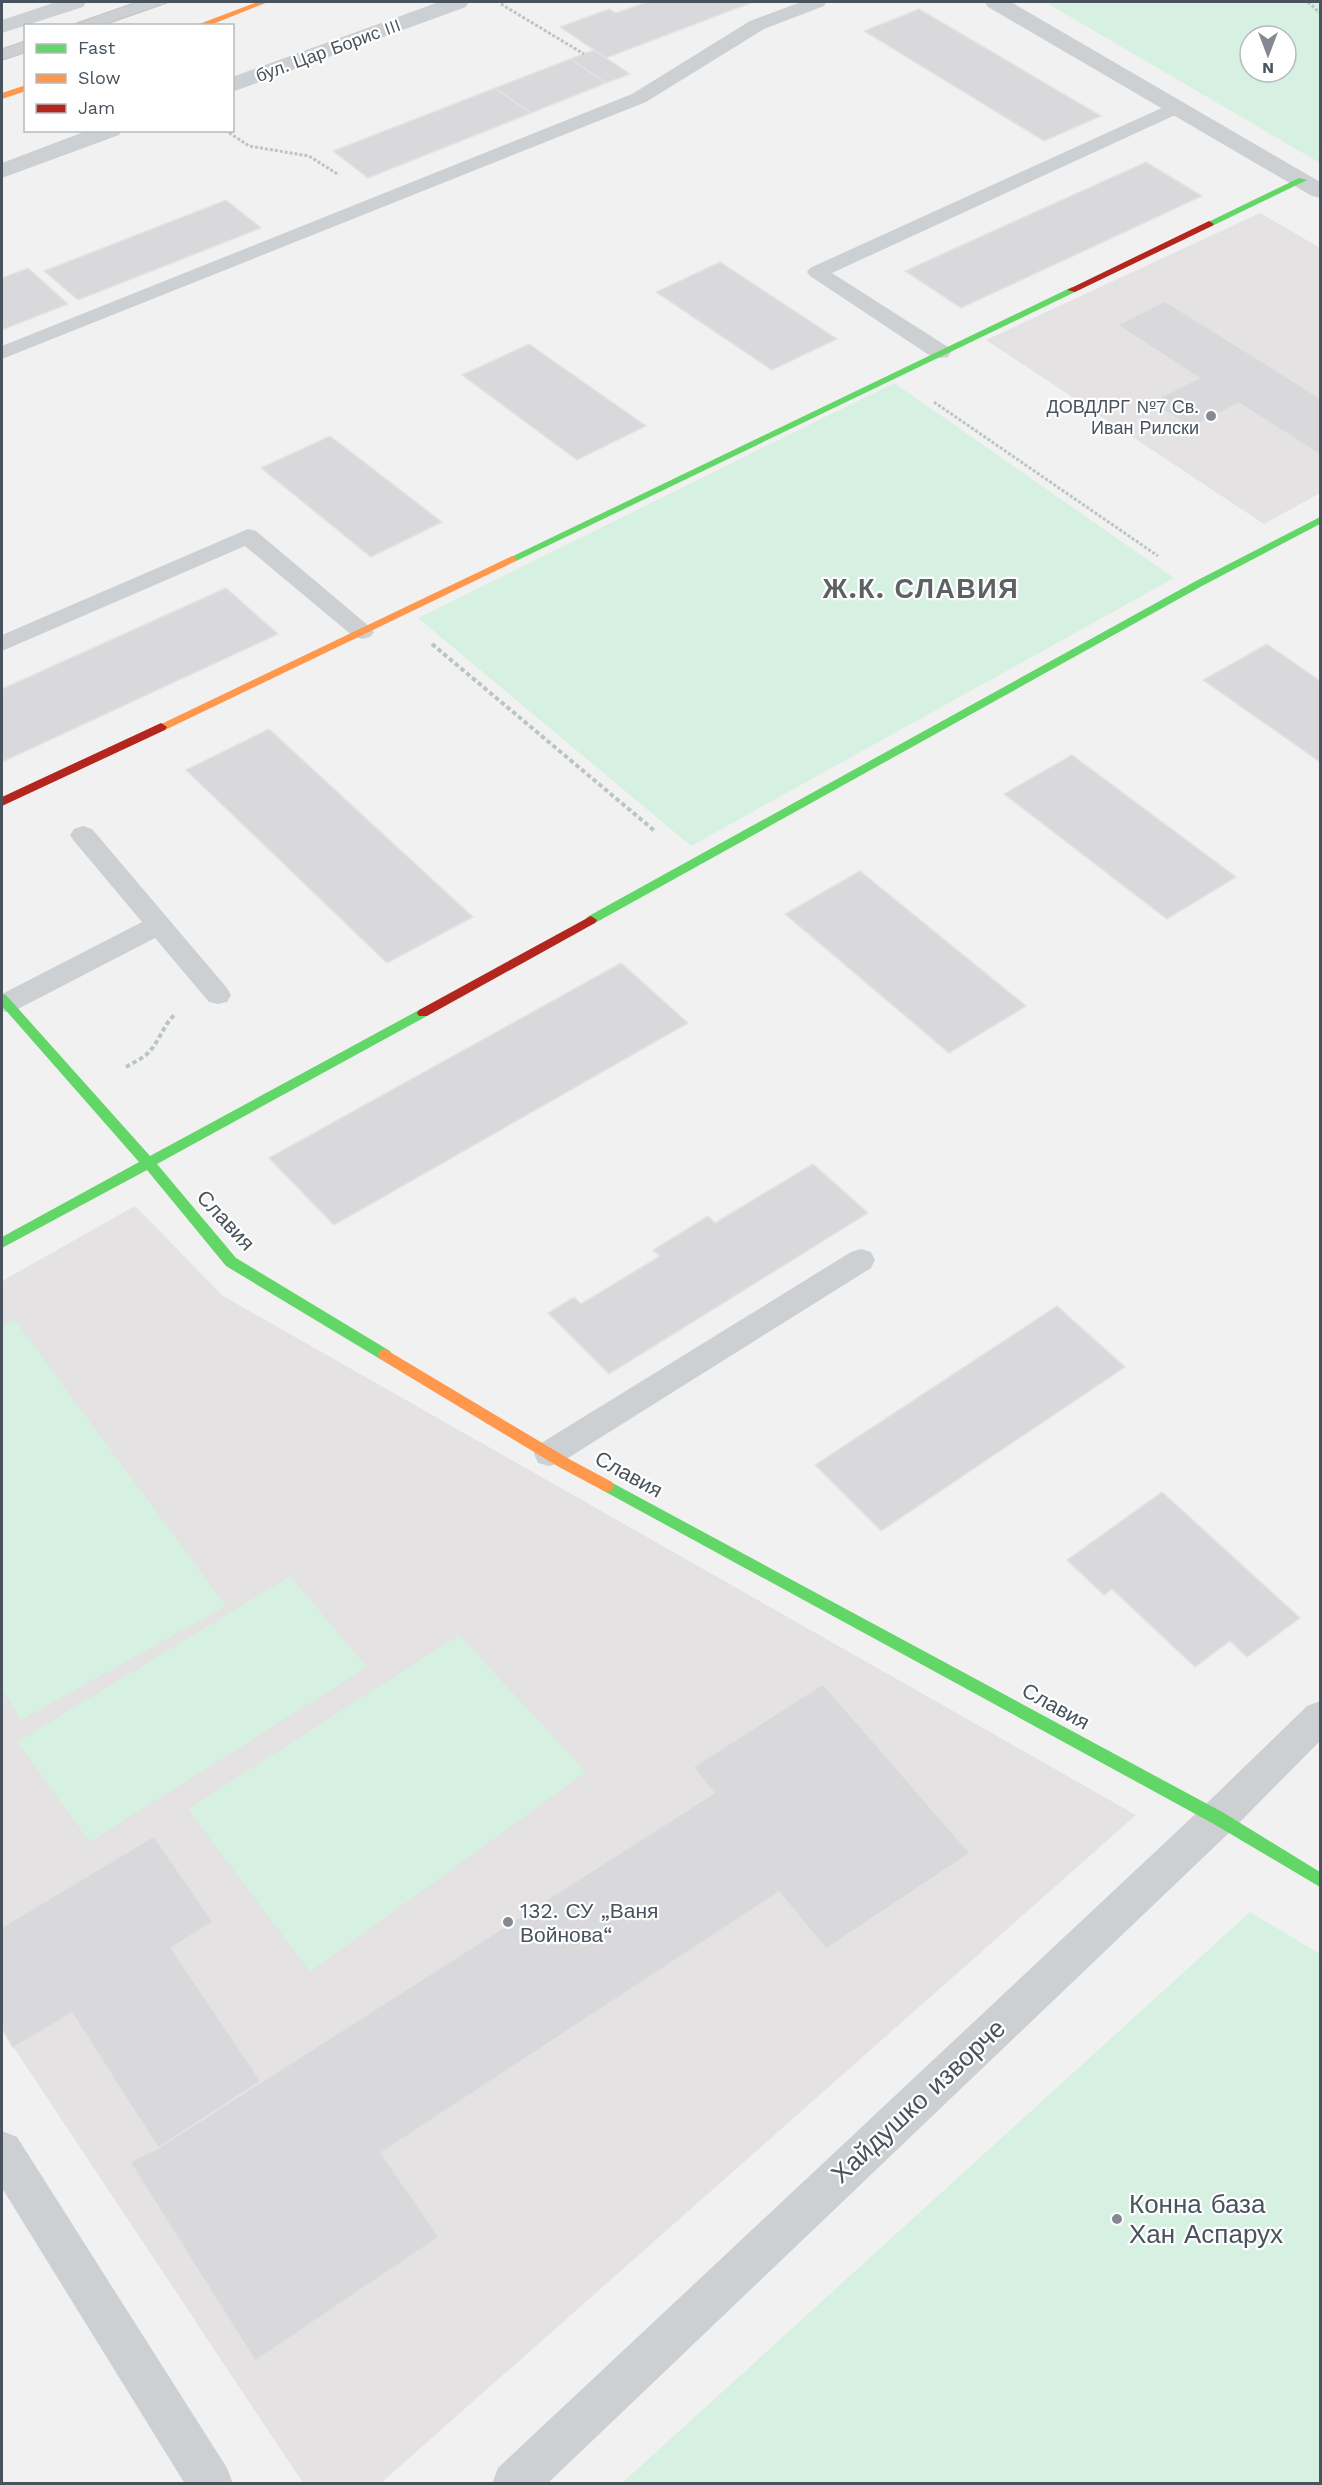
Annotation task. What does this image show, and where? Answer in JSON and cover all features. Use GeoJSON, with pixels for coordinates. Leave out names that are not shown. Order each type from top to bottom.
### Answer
{"type":"FeatureCollection","features":[{"type":"Feature","properties":{"kind":"street"},"geometry":{"type":"LineString","coordinates":[[2,27],[75,2]]}},
{"type":"Feature","properties":{"kind":"street"},"geometry":{"type":"LineString","coordinates":[[204,24],[264,2]]}},
{"type":"Feature","properties":{"kind":"street","name":"бул. Цар Борис III"},"geometry":{"type":"LineString","coordinates":[[234,84],[458,2]]}},
{"type":"Feature","properties":{"kind":"street"},"geometry":{"type":"LineString","coordinates":[[996,2],[1311,186]]}},
{"type":"Feature","properties":{"kind":"street"},"geometry":{"type":"LineString","coordinates":[[2,96],[24,89]]}},
{"type":"Feature","properties":{"kind":"street"},"geometry":{"type":"LineString","coordinates":[[2,171],[106,132]]}},
{"type":"Feature","properties":{"kind":"street"},"geometry":{"type":"LineString","coordinates":[[2,802],[398,615],[940,352],[1311,186]]}},
{"type":"Feature","properties":{"kind":"street"},"geometry":{"type":"LineString","coordinates":[[2,1243],[1198,584],[1320,520]]}},
{"type":"Feature","properties":{"kind":"street","name":"Славия"},"geometry":{"type":"LineString","coordinates":[[4,1001],[149,1164],[231,1262],[549,1454],[1218,1818],[1320,1880]]}},
{"type":"Feature","properties":{"kind":"street","name":"Хайдушко изворче"},"geometry":{"type":"LineString","coordinates":[[514,2484],[1218,1818],[1320,1717]]}},
{"type":"Feature","properties":{"kind":"street"},"geometry":{"type":"LineString","coordinates":[[2,2151],[212,2484]]}},
{"type":"Feature","properties":{"kind":"lane"},"geometry":{"type":"LineString","coordinates":[[90,24],[153,2]]}},
{"type":"Feature","properties":{"kind":"lane"},"geometry":{"type":"LineString","coordinates":[[2,353],[639,98],[757,25],[817,2]]}},
{"type":"Feature","properties":{"kind":"lane"},"geometry":{"type":"LineString","coordinates":[[2,55],[24,47]]}},
{"type":"Feature","properties":{"kind":"lane"},"geometry":{"type":"LineString","coordinates":[[940,352],[817,272],[1177,107]]}},
{"type":"Feature","properties":{"kind":"lane"},"geometry":{"type":"LineString","coordinates":[[2,644],[248,536],[362,632]]}},
{"type":"Feature","properties":{"kind":"lane"},"geometry":{"type":"LineString","coordinates":[[83,834],[211,987]]}},
{"type":"Feature","properties":{"kind":"lane"},"geometry":{"type":"LineString","coordinates":[[4,1001],[159,925]]}},
{"type":"Feature","properties":{"kind":"lane"},"geometry":{"type":"LineString","coordinates":[[549,1454],[861,1260]]}},
{"type":"Feature","properties":{"kind":"path"},"geometry":{"type":"LineString","coordinates":[[498,2],[584,54]]}},
{"type":"Feature","properties":{"kind":"path"},"geometry":{"type":"LineString","coordinates":[[1308,2],[1320,13]]}},
{"type":"Feature","properties":{"kind":"path"},"geometry":{"type":"LineString","coordinates":[[228,132],[249,146],[309,156]]}},
{"type":"Feature","properties":{"kind":"path"},"geometry":{"type":"LineString","coordinates":[[894,374],[1198,584]]}},
{"type":"Feature","properties":{"kind":"path"},"geometry":{"type":"LineString","coordinates":[[398,615],[693,864]]}},
{"type":"Feature","properties":{"kind":"path"},"geometry":{"type":"LineString","coordinates":[[94,1102],[125,1067],[147,1054],[160,1036],[166,1022],[211,987]]}},
{"type":"Feature","properties":{"kind":"shaded area","name":"ДОВДЛРГ №7 Св. Иван Рилски"},"geometry":{"type":"Polygon","coordinates":[[[1260,213],[1320,248],[1320,493],[1264,524],[986,340],[1260,213]]]}},
{"type":"Feature","properties":{"kind":"shaded area","name":"132. СУ „Ваня Войнова“"},"geometry":{"type":"Polygon","coordinates":[[[135,1206],[223,1296],[1136,1815],[381,2483],[303,2483],[2,2030],[2,1281],[135,1206]]]}},
{"type":"Feature","properties":{"kind":"green space"},"geometry":{"type":"Polygon","coordinates":[[[1045,2],[1320,2],[1320,163],[1045,2]]]}},
{"type":"Feature","properties":{"kind":"green space"},"geometry":{"type":"Polygon","coordinates":[[[894,383],[1174,578],[691,846],[418,618],[894,383]]]}},
{"type":"Feature","properties":{"kind":"green space"},"geometry":{"type":"Polygon","coordinates":[[[14,1319],[226,1606],[21,1720],[2,1688],[2,1326],[14,1319]]]}},
{"type":"Feature","properties":{"kind":"green space"},"geometry":{"type":"Polygon","coordinates":[[[290,1576],[367,1667],[90,1842],[17,1742],[290,1576]]]}},
{"type":"Feature","properties":{"kind":"green space"},"geometry":{"type":"Polygon","coordinates":[[[459,1635],[586,1772],[310,1972],[188,1809],[459,1635]]]}},
{"type":"Feature","properties":{"kind":"green space","name":"Конна база Хан Аспарух"},"geometry":{"type":"Polygon","coordinates":[[[1250,1912],[1320,1954],[1320,2483],[622,2483],[1250,1912]]]}},
{"type":"Feature","properties":{"kind":"building"},"geometry":{"type":"Polygon","coordinates":[[[647,2],[753,2],[606,58],[560,27],[609,9],[616,13],[647,2]]]}},
{"type":"Feature","properties":{"kind":"building"},"geometry":{"type":"Polygon","coordinates":[[[919,9],[1101,116],[1044,141],[864,31],[919,9]]]}},
{"type":"Feature","properties":{"kind":"building"},"geometry":{"type":"Polygon","coordinates":[[[594,50],[630,74],[606,83],[570,59],[594,50]]]}},
{"type":"Feature","properties":{"kind":"building"},"geometry":{"type":"Polygon","coordinates":[[[570,59],[606,83],[531,113],[495,88],[570,59]]]}},
{"type":"Feature","properties":{"kind":"building"},"geometry":{"type":"Polygon","coordinates":[[[495,88],[531,113],[368,178],[333,151],[495,88]]]}},
{"type":"Feature","properties":{"kind":"building"},"geometry":{"type":"Polygon","coordinates":[[[1146,162],[1202,196],[961,308],[905,271],[1146,162]]]}},
{"type":"Feature","properties":{"kind":"building"},"geometry":{"type":"Polygon","coordinates":[[[226,200],[261,228],[78,300],[44,271],[226,200]]]}},
{"type":"Feature","properties":{"kind":"building"},"geometry":{"type":"Polygon","coordinates":[[[720,262],[837,339],[772,370],[656,292],[720,262]]]}},
{"type":"Feature","properties":{"kind":"building"},"geometry":{"type":"Polygon","coordinates":[[[28,268],[68,304],[2,330],[2,278],[28,268]]]}},
{"type":"Feature","properties":{"kind":"building"},"geometry":{"type":"Polygon","coordinates":[[[1165,301],[1320,398],[1320,455],[1239,403],[1191,428],[1151,402],[1199,378],[1117,325],[1165,301]]]}},
{"type":"Feature","properties":{"kind":"building"},"geometry":{"type":"Polygon","coordinates":[[[529,344],[646,426],[577,460],[462,375],[529,344]]]}},
{"type":"Feature","properties":{"kind":"building"},"geometry":{"type":"Polygon","coordinates":[[[330,436],[442,522],[371,557],[261,468],[330,436]]]}},
{"type":"Feature","properties":{"kind":"building"},"geometry":{"type":"Polygon","coordinates":[[[226,588],[278,634],[2,762],[2,689],[226,588]]]}},
{"type":"Feature","properties":{"kind":"building"},"geometry":{"type":"Polygon","coordinates":[[[1267,644],[1320,681],[1320,762],[1203,680],[1267,644]]]}},
{"type":"Feature","properties":{"kind":"building"},"geometry":{"type":"Polygon","coordinates":[[[269,729],[473,917],[387,963],[186,770],[269,729]]]}},
{"type":"Feature","properties":{"kind":"building"},"geometry":{"type":"Polygon","coordinates":[[[1072,755],[1236,877],[1167,919],[1004,794],[1072,755]]]}},
{"type":"Feature","properties":{"kind":"building"},"geometry":{"type":"Polygon","coordinates":[[[860,871],[1026,1006],[949,1053],[785,914],[860,871]]]}},
{"type":"Feature","properties":{"kind":"building"},"geometry":{"type":"Polygon","coordinates":[[[621,963],[688,1023],[334,1225],[269,1158],[621,963]]]}},
{"type":"Feature","properties":{"kind":"building"},"geometry":{"type":"Polygon","coordinates":[[[813,1164],[868,1213],[609,1374],[548,1313],[574,1297],[581,1304],[660,1256],[653,1250],[708,1216],[715,1223],[813,1164]]]}},
{"type":"Feature","properties":{"kind":"building"},"geometry":{"type":"Polygon","coordinates":[[[1057,1306],[1125,1367],[881,1531],[815,1465],[1057,1306]]]}},
{"type":"Feature","properties":{"kind":"building"},"geometry":{"type":"Polygon","coordinates":[[[1162,1492],[1300,1618],[1247,1657],[1230,1641],[1195,1667],[1112,1589],[1104,1595],[1067,1560],[1162,1492]]]}},
{"type":"Feature","properties":{"kind":"building"},"geometry":{"type":"Polygon","coordinates":[[[823,1684],[970,1853],[826,1949],[779,1892],[381,2153],[439,2237],[255,2361],[130,2162],[158,2148],[714,1793],[693,1767],[823,1684]]]}},
{"type":"Feature","properties":{"kind":"building"},"geometry":{"type":"Polygon","coordinates":[[[154,1836],[213,1922],[171,1948],[261,2081],[158,2148],[72,2013],[13,2048],[2,2029],[2,1927],[154,1836]]]}},
{"type":"Feature","properties":{"kind":"tram line"},"geometry":{"type":"LineString","coordinates":[[76,24],[137,2]]}},
{"type":"Feature","properties":{"kind":"tram line"},"geometry":{"type":"LineString","coordinates":[[106,24],[169,2]]}},
{"type":"Feature","properties":{"kind":"tram line"},"geometry":{"type":"LineString","coordinates":[[2,49],[24,42]]}},
{"type":"Feature","properties":{"kind":"tram line"},"geometry":{"type":"LineString","coordinates":[[2,60],[24,53]]}},
{"type":"Feature","properties":{"kind":"traffic: fast"},"geometry":{"type":"LineString","coordinates":[[1209,224],[1302,180]]}},
{"type":"Feature","properties":{"kind":"traffic: fast"},"geometry":{"type":"LineString","coordinates":[[512,559],[1072,290]]}},
{"type":"Feature","properties":{"kind":"traffic: fast"},"geometry":{"type":"LineString","coordinates":[[591,920],[1198,584],[1320,520]]}},
{"type":"Feature","properties":{"kind":"traffic: fast"},"geometry":{"type":"LineString","coordinates":[[2,998],[149,1164],[231,1262],[385,1355]]}},
{"type":"Feature","properties":{"kind":"traffic: fast"},"geometry":{"type":"LineString","coordinates":[[2,1243],[423,1013]]}},
{"type":"Feature","properties":{"kind":"traffic: fast"},"geometry":{"type":"LineString","coordinates":[[607,1486],[1218,1818],[1320,1880]]}},
{"type":"Feature","properties":{"kind":"traffic: slow"},"geometry":{"type":"LineString","coordinates":[[204,24],[264,2]]}},
{"type":"Feature","properties":{"kind":"traffic: slow"},"geometry":{"type":"LineString","coordinates":[[2,96],[24,89]]}},
{"type":"Feature","properties":{"kind":"traffic: slow"},"geometry":{"type":"LineString","coordinates":[[161,727],[512,559]]}},
{"type":"Feature","properties":{"kind":"traffic: slow"},"geometry":{"type":"LineString","coordinates":[[385,1355],[564,1463],[607,1486]]}},
{"type":"Feature","properties":{"kind":"traffic: jam"},"geometry":{"type":"LineString","coordinates":[[1072,290],[1209,224]]}},
{"type":"Feature","properties":{"kind":"traffic: jam"},"geometry":{"type":"LineString","coordinates":[[2,802],[161,727]]}},
{"type":"Feature","properties":{"kind":"traffic: jam"},"geometry":{"type":"LineString","coordinates":[[423,1013],[591,920]]}},
{"type":"Feature","properties":{"kind":"place","name":"ДОВДЛРГ №7 Св. Иван Рилски"},"geometry":{"type":"Point","coordinates":[1211,416]}},
{"type":"Feature","properties":{"kind":"place","name":"132. СУ „Ваня Войнова“"},"geometry":{"type":"Point","coordinates":[508,1922]}},
{"type":"Feature","properties":{"kind":"place","name":"Конна база Хан Аспарух"},"geometry":{"type":"Point","coordinates":[1117,2219]}},
{"type":"Feature","properties":{"kind":"district","name":"Ж.К. СЛАВИЯ"},"geometry":{"type":"Point","coordinates":[921,589]}}]}
